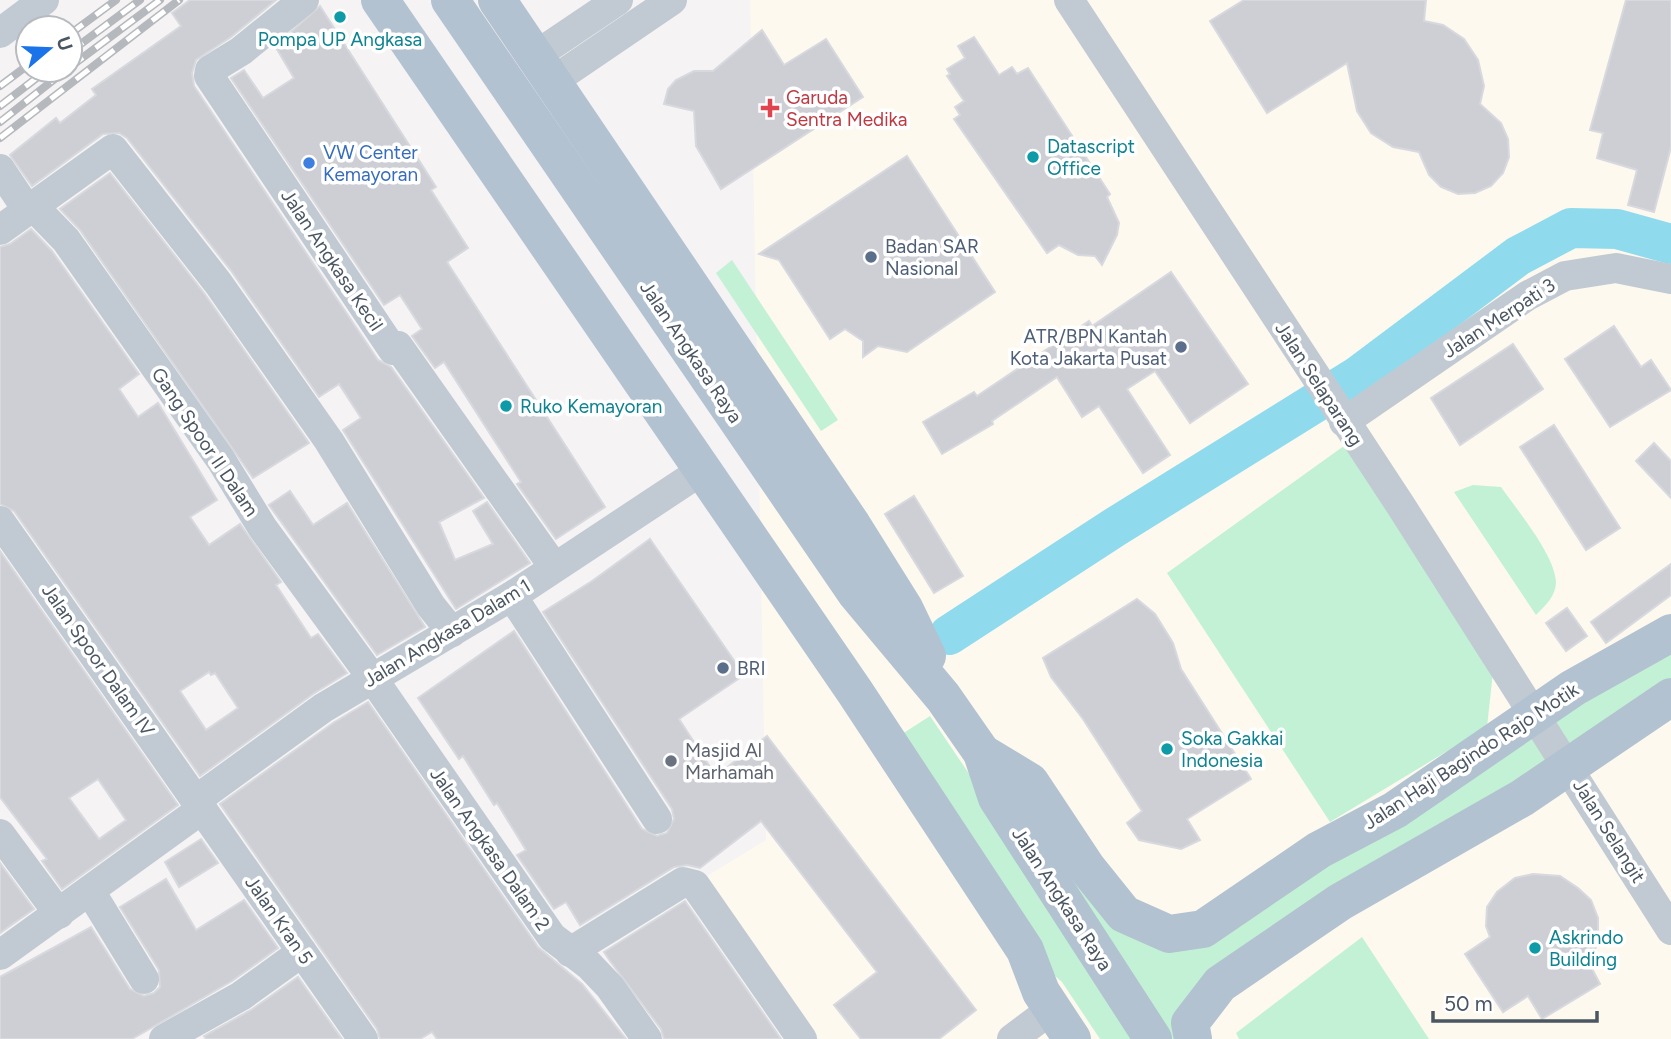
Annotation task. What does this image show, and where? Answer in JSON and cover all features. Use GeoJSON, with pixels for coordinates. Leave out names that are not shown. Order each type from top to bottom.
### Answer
{"type":"FeatureCollection","features":[{"type":"Feature","properties":{"kind":"main road","name":"Jalan Angkasa Raya"},"geometry":{"type":"LineString","coordinates":[[380,0],[855,692],[1025,950],[1041,992],[1062,1024]]}},
{"type":"Feature","properties":{"kind":"main road","name":"Jalan Angkasa Raya"},"geometry":{"type":"LineString","coordinates":[[407,0],[809,586],[832,629],[855,692]]}},
{"type":"Feature","properties":{"kind":"main road","name":"Jalan Angkasa Raya"},"geometry":{"type":"LineString","coordinates":[[450,0],[856,593],[943,697],[982,753],[997,798],[1153,1039]]}},
{"type":"Feature","properties":{"kind":"main road","name":"Jalan Angkasa Raya"},"geometry":{"type":"LineString","coordinates":[[497,0],[852,525],[919,635],[943,697]]}},
{"type":"Feature","properties":{"kind":"main road","name":"Jalan Haji Bagindo Rajo Motik"},"geometry":{"type":"LineString","coordinates":[[1203,929],[1320,850],[1395,810],[1573,688],[1671,633]]}},
{"type":"Feature","properties":{"kind":"main road"},"geometry":{"type":"LineString","coordinates":[[1193,1039],[1190,1023],[1199,1007],[1220,984],[1340,902],[1522,798],[1671,697]]}},
{"type":"Feature","properties":{"kind":"main road","name":"Jalan Angkasa Raya"},"geometry":{"type":"LineString","coordinates":[[982,753],[1030,782],[1087,869],[1124,914],[1169,934],[1203,929]]}},
{"type":"Feature","properties":{"kind":"main road","name":"Jalan Angkasa Raya"},"geometry":{"type":"LineString","coordinates":[[1025,950],[1062,982],[1100,1039]]}},
{"type":"Feature","properties":{"kind":"street"},"geometry":{"type":"LineString","coordinates":[[0,33],[44,0]]}},
{"type":"Feature","properties":{"kind":"street","name":"Jalan Angkasa Kecil"},"geometry":{"type":"LineString","coordinates":[[304,0],[241,51],[210,70],[209,76],[393,350],[398,346],[554,567]]}},
{"type":"Feature","properties":{"kind":"street"},"geometry":{"type":"LineString","coordinates":[[544,68],[618,0]]}},
{"type":"Feature","properties":{"kind":"street"},"geometry":{"type":"LineString","coordinates":[[544,68],[672,0]]}},
{"type":"Feature","properties":{"kind":"street","name":"Jalan Selaparang"},"geometry":{"type":"LineString","coordinates":[[1069,0],[1569,768]]}},
{"type":"Feature","properties":{"kind":"street"},"geometry":{"type":"LineString","coordinates":[[0,230],[113,149],[218,283],[329,441],[431,606],[452,632]]}},
{"type":"Feature","properties":{"kind":"street","name":"Gang Spoor II Dalam"},"geometry":{"type":"LineString","coordinates":[[0,169],[23,202],[34,207],[66,240],[220,460],[269,537],[373,679]]}},
{"type":"Feature","properties":{"kind":"street","name":"Jalan Merpati 3"},"geometry":{"type":"LineString","coordinates":[[1330,401],[1565,276],[1616,268],[1671,279]]}},
{"type":"Feature","properties":{"kind":"street","name":"Jalan Angkasa Dalam 1"},"geometry":{"type":"LineString","coordinates":[[0,955],[90,891],[323,708],[512,596],[701,471]]}},
{"type":"Feature","properties":{"kind":"street","name":"Jalan Spoor Dalam IV"},"geometry":{"type":"LineString","coordinates":[[0,520],[199,805]]}},
{"type":"Feature","properties":{"kind":"street"},"geometry":{"type":"LineString","coordinates":[[512,596],[657,819]]}},
{"type":"Feature","properties":{"kind":"street","name":"Jalan Angkasa Dalam 2"},"geometry":{"type":"LineString","coordinates":[[373,679],[552,937],[589,965],[610,987],[647,1039]]}},
{"type":"Feature","properties":{"kind":"street","name":"Jalan Selangit"},"geometry":{"type":"LineString","coordinates":[[1569,768],[1671,930]]}},
{"type":"Feature","properties":{"kind":"street","name":"Jalan Kran 5"},"geometry":{"type":"LineString","coordinates":[[199,805],[302,952],[356,1037]]}},
{"type":"Feature","properties":{"kind":"street"},"geometry":{"type":"LineString","coordinates":[[0,834],[59,914]]}},
{"type":"Feature","properties":{"kind":"street"},"geometry":{"type":"LineString","coordinates":[[570,952],[683,882],[689,882],[695,885],[802,1039]]}},
{"type":"Feature","properties":{"kind":"street"},"geometry":{"type":"LineString","coordinates":[[90,891],[144,979]]}},
{"type":"Feature","properties":{"kind":"street"},"geometry":{"type":"LineString","coordinates":[[164,1039],[241,996],[302,952]]}},
{"type":"Feature","properties":{"kind":"street"},"geometry":{"type":"LineString","coordinates":[[1012,1039],[1062,1024]]}},
{"type":"Feature","properties":{"kind":"shaded area"},"geometry":{"type":"Polygon","coordinates":[[[750,0],[1671,0],[1671,1039],[818,1039],[702,879],[766,840],[750,0]]]}},
{"type":"Feature","properties":{"kind":"green space"},"geometry":{"type":"Polygon","coordinates":[[[732,260],[838,420],[821,431],[716,273],[732,260]]]}},
{"type":"Feature","properties":{"kind":"green space"},"geometry":{"type":"Polygon","coordinates":[[[1348,443],[1493,672],[1487,727],[1330,822],[1167,573],[1348,443]]]}},
{"type":"Feature","properties":{"kind":"green space"},"geometry":{"type":"Polygon","coordinates":[[[1473,485],[1501,487],[1549,559],[1556,587],[1536,615],[1454,492],[1473,485]]]}},
{"type":"Feature","properties":{"kind":"green space"},"geometry":{"type":"Polygon","coordinates":[[[1671,632],[1671,697],[1211,992],[1193,1039],[1100,1039],[1062,982],[1025,950],[888,743],[930,716],[1070,923],[997,798],[1072,845],[1169,934],[1671,632]]]}},
{"type":"Feature","properties":{"kind":"green space"},"geometry":{"type":"Polygon","coordinates":[[[1362,937],[1429,1039],[1239,1039],[1236,1033],[1362,937]]]}},
{"type":"Feature","properties":{"kind":"building"},"geometry":{"type":"Polygon","coordinates":[[[190,0],[276,0],[231,37],[196,60],[192,73],[194,86],[378,360],[391,367],[484,498],[439,522],[455,560],[493,544],[473,511],[487,502],[530,563],[456,609],[343,430],[361,418],[339,384],[319,397],[232,272],[127,138],[119,133],[103,134],[32,186],[10,155],[56,118],[60,123],[96,95],[92,89],[181,26],[172,13],[190,0]]]}},
{"type":"Feature","properties":{"kind":"building"},"geometry":{"type":"Polygon","coordinates":[[[1244,0],[1426,0],[1424,21],[1443,25],[1464,39],[1478,60],[1484,86],[1480,104],[1501,123],[1508,139],[1509,157],[1503,173],[1491,186],[1475,193],[1458,194],[1441,187],[1429,175],[1419,152],[1393,147],[1371,133],[1357,111],[1347,63],[1267,113],[1210,21],[1244,0]]]}},
{"type":"Feature","properties":{"kind":"building"},"geometry":{"type":"Polygon","coordinates":[[[1626,0],[1671,0],[1671,147],[1654,212],[1628,205],[1637,170],[1597,158],[1603,133],[1590,130],[1626,0]]]}},
{"type":"Feature","properties":{"kind":"building"},"geometry":{"type":"Polygon","coordinates":[[[320,6],[436,187],[431,190],[468,248],[447,262],[605,507],[556,539],[517,484],[521,482],[444,362],[435,368],[412,336],[422,329],[400,295],[384,305],[231,78],[244,70],[263,98],[294,78],[275,46],[320,6]]]}},
{"type":"Feature","properties":{"kind":"building","name":"Garuda Sentra Medika"},"geometry":{"type":"Polygon","coordinates":[[[762,30],[784,65],[826,39],[863,97],[721,189],[696,146],[694,111],[664,104],[668,89],[676,80],[694,71],[713,71],[762,30]]]}},
{"type":"Feature","properties":{"kind":"building","name":"Datascript Office"},"geometry":{"type":"Polygon","coordinates":[[[974,37],[999,75],[1012,67],[1017,74],[1028,68],[1110,194],[1107,197],[1119,223],[1117,235],[1102,265],[1095,256],[1078,255],[1059,245],[1047,253],[954,119],[960,115],[955,107],[964,101],[947,76],[950,74],[947,69],[965,58],[958,46],[974,37]]]}},
{"type":"Feature","properties":{"kind":"building","name":"Badan SAR Nasional"},"geometry":{"type":"Polygon","coordinates":[[[907,156],[995,292],[907,352],[878,346],[863,357],[863,341],[845,329],[830,339],[779,260],[759,254],[907,156]]]}},
{"type":"Feature","properties":{"kind":"building"},"geometry":{"type":"Polygon","coordinates":[[[110,173],[204,293],[309,443],[253,478],[80,230],[60,209],[110,173]]]}},
{"type":"Feature","properties":{"kind":"building"},"geometry":{"type":"Polygon","coordinates":[[[31,229],[52,251],[139,374],[119,389],[138,417],[158,403],[217,500],[190,517],[209,545],[240,524],[281,582],[276,585],[311,638],[318,634],[347,673],[313,694],[200,776],[14,511],[0,504],[0,247],[10,244],[31,229]],[[209,672],[180,691],[206,730],[238,708],[215,673],[211,675],[209,672]]]}},
{"type":"Feature","properties":{"kind":"building"},"geometry":{"type":"Polygon","coordinates":[[[1171,272],[1248,384],[1190,423],[1155,371],[1127,389],[1170,455],[1143,473],[1099,406],[1082,417],[1057,377],[992,421],[993,424],[942,454],[923,422],[974,392],[977,396],[1089,321],[1092,326],[1171,272]]]}},
{"type":"Feature","properties":{"kind":"building"},"geometry":{"type":"Polygon","coordinates":[[[1614,326],[1641,367],[1651,360],[1671,390],[1610,427],[1565,359],[1614,326]]]}},
{"type":"Feature","properties":{"kind":"building"},"geometry":{"type":"Polygon","coordinates":[[[1513,344],[1543,389],[1460,445],[1431,398],[1513,344]]]}},
{"type":"Feature","properties":{"kind":"building"},"geometry":{"type":"Polygon","coordinates":[[[1554,425],[1620,528],[1586,550],[1520,447],[1554,425]]]}},
{"type":"Feature","properties":{"kind":"building"},"geometry":{"type":"Polygon","coordinates":[[[1654,443],[1671,461],[1671,498],[1636,461],[1654,443]]]}},
{"type":"Feature","properties":{"kind":"building"},"geometry":{"type":"Polygon","coordinates":[[[290,491],[313,525],[347,503],[425,627],[377,655],[269,505],[290,491]]]}},
{"type":"Feature","properties":{"kind":"building"},"geometry":{"type":"Polygon","coordinates":[[[914,496],[963,576],[934,593],[885,514],[914,496]]]}},
{"type":"Feature","properties":{"kind":"building"},"geometry":{"type":"Polygon","coordinates":[[[650,539],[744,675],[679,719],[716,776],[767,736],[976,1010],[939,1039],[861,1039],[834,1005],[877,972],[761,821],[700,868],[687,865],[674,867],[580,925],[566,902],[554,909],[517,855],[526,850],[497,803],[494,805],[463,756],[459,759],[418,698],[514,631],[642,829],[657,836],[667,833],[674,819],[672,809],[543,612],[650,539]]]}},
{"type":"Feature","properties":{"kind":"building"},"geometry":{"type":"Polygon","coordinates":[[[0,551],[178,805],[62,889],[42,861],[47,859],[0,797],[0,551]],[[98,779],[69,798],[99,839],[126,820],[98,779]]]}},
{"type":"Feature","properties":{"kind":"building"},"geometry":{"type":"Polygon","coordinates":[[[1671,564],[1671,595],[1606,643],[1591,622],[1671,564]]]}},
{"type":"Feature","properties":{"kind":"building","name":"Soka Gakkai Indonesia"},"geometry":{"type":"Polygon","coordinates":[[[1137,599],[1155,614],[1173,643],[1181,669],[1251,779],[1187,819],[1200,840],[1181,849],[1139,840],[1127,823],[1142,811],[1083,719],[1051,677],[1043,658],[1137,599]]]}},
{"type":"Feature","properties":{"kind":"building"},"geometry":{"type":"Polygon","coordinates":[[[1567,608],[1587,636],[1566,651],[1546,623],[1567,608]]]}},
{"type":"Feature","properties":{"kind":"building"},"geometry":{"type":"Polygon","coordinates":[[[368,702],[538,947],[582,984],[626,1039],[437,1039],[432,1032],[420,1039],[380,1039],[377,1029],[220,804],[333,723],[368,702]]]}},
{"type":"Feature","properties":{"kind":"building"},"geometry":{"type":"Polygon","coordinates":[[[201,839],[218,863],[179,887],[165,862],[201,839]]]}},
{"type":"Feature","properties":{"kind":"building"},"geometry":{"type":"Polygon","coordinates":[[[0,863],[34,909],[0,933],[0,863]]]}},
{"type":"Feature","properties":{"kind":"building","name":"Askrindo Building"},"geometry":{"type":"Polygon","coordinates":[[[1533,874],[1560,876],[1578,888],[1591,900],[1598,918],[1598,942],[1589,963],[1600,984],[1542,1019],[1528,996],[1503,1012],[1465,954],[1490,937],[1486,926],[1487,907],[1497,892],[1515,878],[1533,874]]]}},
{"type":"Feature","properties":{"kind":"building"},"geometry":{"type":"Polygon","coordinates":[[[166,879],[196,930],[244,900],[278,948],[232,981],[132,1039],[0,1039],[0,977],[91,927],[130,989],[144,996],[154,993],[160,987],[159,970],[120,907],[166,879]]]}},
{"type":"Feature","properties":{"kind":"building"},"geometry":{"type":"Polygon","coordinates":[[[685,901],[781,1039],[664,1039],[661,1029],[604,952],[685,901]]]}},
{"type":"Feature","properties":{"kind":"building"},"geometry":{"type":"Polygon","coordinates":[[[298,977],[342,1039],[206,1039],[204,1036],[251,1010],[298,977]]]}},
{"type":"Feature","properties":{"kind":"waterway"},"geometry":{"type":"LineString","coordinates":[[949,635],[1115,527],[1358,376],[1518,256],[1571,228],[1617,229],[1671,244]]}},
{"type":"Feature","properties":{"kind":"railway"},"geometry":{"type":"LineString","coordinates":[[84,24],[116,0]]}},
{"type":"Feature","properties":{"kind":"railway"},"geometry":{"type":"LineString","coordinates":[[84,42],[140,0]]}},
{"type":"Feature","properties":{"kind":"railway"},"geometry":{"type":"LineString","coordinates":[[84,57],[160,0]]}},
{"type":"Feature","properties":{"kind":"railway"},"geometry":{"type":"LineString","coordinates":[[0,138],[179,0]]}},
{"type":"Feature","properties":{"kind":"railway"},"geometry":{"type":"LineString","coordinates":[[0,86],[14,76]]}},
{"type":"Feature","properties":{"kind":"railway"},"geometry":{"type":"LineString","coordinates":[[0,106],[29,84]]}},
{"type":"Feature","properties":{"kind":"railway"},"geometry":{"type":"LineString","coordinates":[[0,122],[48,84]]}},
{"type":"Feature","properties":{"kind":"place","name":"Pompa UP Angkasa"},"geometry":{"type":"Point","coordinates":[340,17]}},
{"type":"Feature","properties":{"kind":"place","name":"Garuda Sentra Medika"},"geometry":{"type":"Point","coordinates":[770,108]}},
{"type":"Feature","properties":{"kind":"place","name":"Datascript Office"},"geometry":{"type":"Point","coordinates":[1033,157]}},
{"type":"Feature","properties":{"kind":"place","name":"VW Center Kemayoran"},"geometry":{"type":"Point","coordinates":[309,163]}},
{"type":"Feature","properties":{"kind":"place","name":"Badan SAR Nasional"},"geometry":{"type":"Point","coordinates":[871,257]}},
{"type":"Feature","properties":{"kind":"place","name":"ATR/BPN Kantah Kota Jakarta Pusat"},"geometry":{"type":"Point","coordinates":[1181,347]}},
{"type":"Feature","properties":{"kind":"place","name":"Ruko Kemayoran"},"geometry":{"type":"Point","coordinates":[506,406]}},
{"type":"Feature","properties":{"kind":"place","name":"BRI"},"geometry":{"type":"Point","coordinates":[723,668]}},
{"type":"Feature","properties":{"kind":"place","name":"Soka Gakkai Indonesia"},"geometry":{"type":"Point","coordinates":[1167,749]}},
{"type":"Feature","properties":{"kind":"place","name":"Masjid Al Marhamah"},"geometry":{"type":"Point","coordinates":[671,761]}},
{"type":"Feature","properties":{"kind":"place","name":"Askrindo Building"},"geometry":{"type":"Point","coordinates":[1535,948]}}]}
